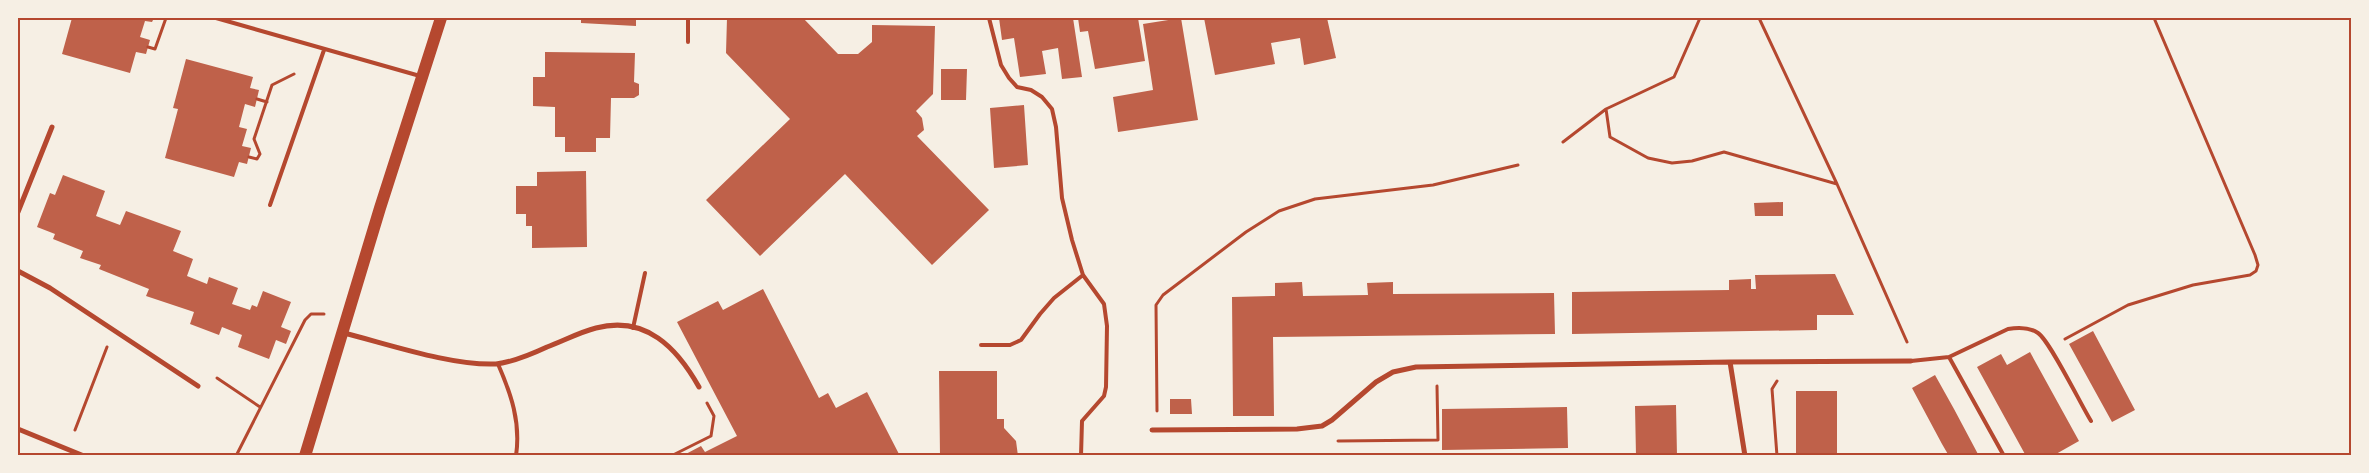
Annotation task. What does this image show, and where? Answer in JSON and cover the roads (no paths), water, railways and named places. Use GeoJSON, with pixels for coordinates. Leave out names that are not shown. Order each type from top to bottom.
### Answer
{"type":"FeatureCollection","features":[{"type":"Feature","properties":{"kind":"main road"},"geometry":{"type":"LineString","coordinates":[[305,456],[441,18]]}},
{"type":"Feature","properties":{"kind":"street"},"geometry":{"type":"LineString","coordinates":[[18,212],[52,127]]}},
{"type":"Feature","properties":{"kind":"street"},"geometry":{"type":"LineString","coordinates":[[18,271],[50,288],[198,386]]}},
{"type":"Feature","properties":{"kind":"street"},"geometry":{"type":"LineString","coordinates":[[342,333],[446,358],[477,364],[498,364],[530,354],[597,328],[619,326],[641,329],[662,339],[677,352],[699,387]]}},
{"type":"Feature","properties":{"kind":"street"},"geometry":{"type":"LineString","coordinates":[[1155,430],[1297,429],[1322,426],[1332,420],[1376,382],[1393,372],[1437,365],[1911,361]]}},
{"type":"Feature","properties":{"kind":"street"},"geometry":{"type":"LineString","coordinates":[[1730,362],[1744,456]]}},
{"type":"Feature","properties":{"kind":"street"},"geometry":{"type":"LineString","coordinates":[[18,428],[84,456]]}},
{"type":"Feature","properties":{"kind":"lane"},"geometry":{"type":"LineString","coordinates":[[216,18],[423,77]]}},
{"type":"Feature","properties":{"kind":"lane"},"geometry":{"type":"LineString","coordinates":[[688,18],[688,42]]}},
{"type":"Feature","properties":{"kind":"lane"},"geometry":{"type":"LineString","coordinates":[[989,18],[1001,65],[1008,78],[1017,87],[1031,90],[1042,97],[1052,109],[1056,127],[1056,155],[1062,198],[1083,275],[1104,304],[1107,326],[1106,387],[1104,396],[1082,421],[1081,456]]}},
{"type":"Feature","properties":{"kind":"lane"},"geometry":{"type":"LineString","coordinates":[[270,205],[324,50]]}},
{"type":"Feature","properties":{"kind":"lane"},"geometry":{"type":"LineString","coordinates":[[633,328],[645,273]]}},
{"type":"Feature","properties":{"kind":"lane"},"geometry":{"type":"LineString","coordinates":[[981,345],[1010,345],[1021,340],[1054,298],[1083,275]]}},
{"type":"Feature","properties":{"kind":"lane"},"geometry":{"type":"LineString","coordinates":[[1911,361],[1949,357],[2008,328],[2018,327],[2038,333],[2045,339],[2091,421]]}},
{"type":"Feature","properties":{"kind":"lane"},"geometry":{"type":"LineString","coordinates":[[1949,357],[2004,456]]}},
{"type":"Feature","properties":{"kind":"lane"},"geometry":{"type":"LineString","coordinates":[[498,364],[517,417],[518,440],[516,456]]}}]}
